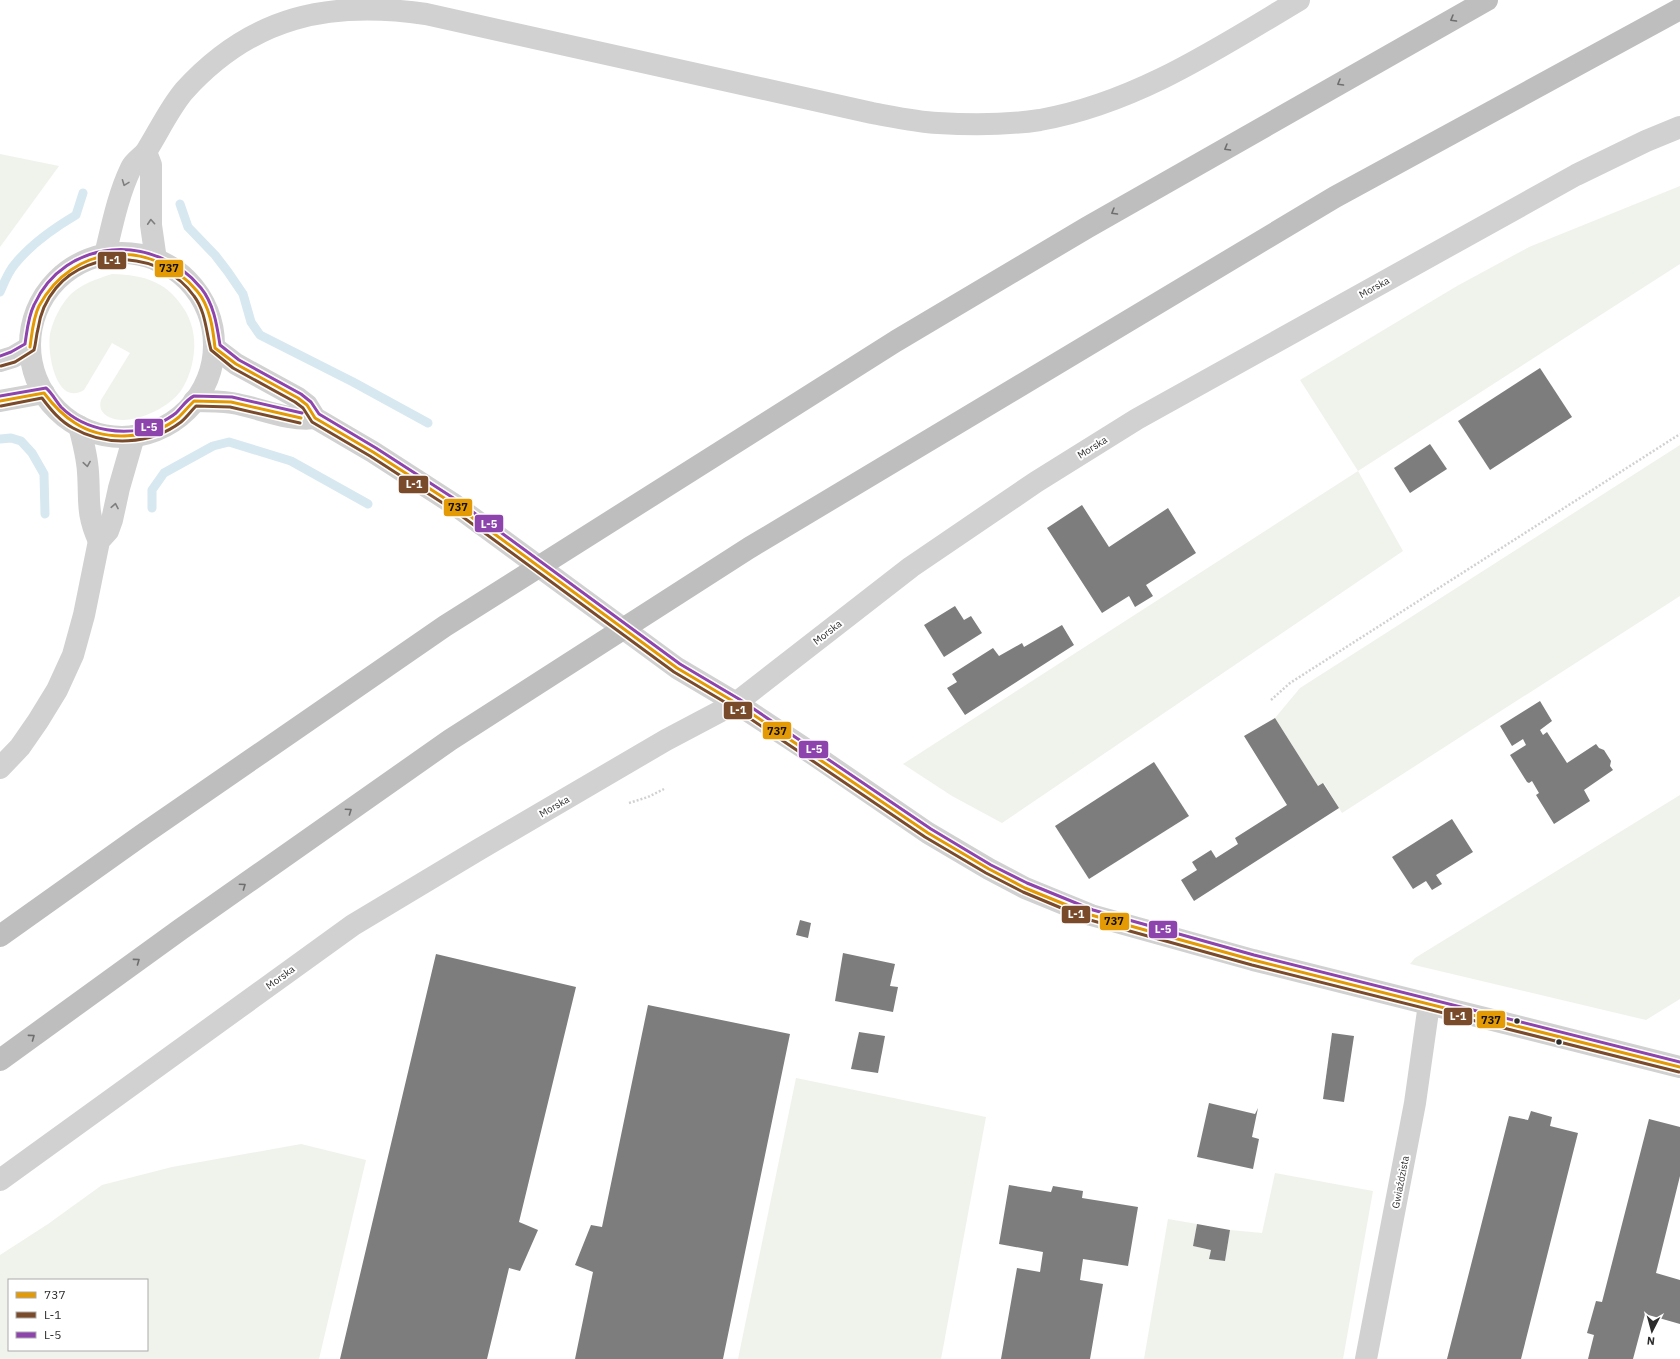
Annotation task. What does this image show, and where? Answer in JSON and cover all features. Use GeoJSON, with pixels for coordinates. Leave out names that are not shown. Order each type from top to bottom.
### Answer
{"type":"FeatureCollection","features":[{"type":"Feature","properties":{"kind":"highway"},"geometry":{"type":"LineString","coordinates":[[0,936],[155,826],[444,626],[890,345],[1095,223],[1487,0]]}},
{"type":"Feature","properties":{"kind":"highway"},"geometry":{"type":"LineString","coordinates":[[0,1060],[181,929],[450,740],[749,548],[1335,197],[1680,9]]}},
{"type":"Feature","properties":{"kind":"street"},"geometry":{"type":"LineString","coordinates":[[105,255],[116,212],[127,179],[136,160],[146,152],[160,126],[184,92],[228,51],[250,37],[278,24],[304,16],[330,11],[358,9],[394,9],[426,14],[872,113],[936,123],[971,124],[1011,123],[1040,120],[1106,103],[1146,87],[1198,60],[1299,0]]}},
{"type":"Feature","properties":{"kind":"street","name":"Morska"},"geometry":{"type":"LineString","coordinates":[[0,1180],[353,925],[666,740],[736,703],[942,545],[1036,482],[1144,416],[1576,175],[1646,141],[1680,127]]}},
{"type":"Feature","properties":{"kind":"street"},"geometry":{"type":"LineString","coordinates":[[146,152],[151,165],[151,225],[156,260]]}},
{"type":"Feature","properties":{"kind":"street"},"geometry":{"type":"LineString","coordinates":[[126,253],[147,256],[156,260],[166,264],[184,277],[198,292],[208,310],[215,348],[210,372],[202,391],[189,408],[173,422],[154,431],[134,436],[113,436],[94,433],[79,426],[62,414],[44,393],[39,384],[33,366],[30,348],[32,326],[39,306],[50,288],[66,272],[84,262],[105,255],[126,253]]}},
{"type":"Feature","properties":{"kind":"street"},"geometry":{"type":"LineString","coordinates":[[0,362],[30,348]]}},
{"type":"Feature","properties":{"kind":"street"},"geometry":{"type":"LineString","coordinates":[[215,348],[236,364],[298,398],[307,405],[315,418],[373,452],[455,505],[677,668],[736,703],[928,833],[989,869],[1046,898],[1091,915],[1245,958],[1680,1067]]}},
{"type":"Feature","properties":{"kind":"street"},"geometry":{"type":"LineString","coordinates":[[0,401],[44,393]]}},
{"type":"Feature","properties":{"kind":"street"},"geometry":{"type":"LineString","coordinates":[[194,401],[231,402],[290,417],[315,418]]}},
{"type":"Feature","properties":{"kind":"street"},"geometry":{"type":"LineString","coordinates":[[79,426],[88,470],[89,512],[92,526],[99,540]]}},
{"type":"Feature","properties":{"kind":"street"},"geometry":{"type":"LineString","coordinates":[[0,768],[20,747],[38,720],[57,690],[73,655],[84,615],[99,540],[108,531],[112,520],[119,488],[134,436]]}},
{"type":"Feature","properties":{"kind":"street","name":"Gwiaździsta"},"geometry":{"type":"LineString","coordinates":[[1366,1359],[1415,1103],[1429,1004]]}},
{"type":"Feature","properties":{"kind":"path"},"geometry":{"type":"LineString","coordinates":[[1270,700],[1290,683],[1680,434]]}},
{"type":"Feature","properties":{"kind":"path"},"geometry":{"type":"LineString","coordinates":[[629,803],[648,797],[664,789]]}},
{"type":"Feature","properties":{"kind":"shaded area"},"geometry":{"type":"Polygon","coordinates":[[[0,154],[59,166],[0,247],[0,154]]]}},
{"type":"Feature","properties":{"kind":"shaded area"},"geometry":{"type":"Polygon","coordinates":[[[1680,186],[1680,264],[1358,471],[1300,380],[1457,286],[1529,247],[1680,186]]]}},
{"type":"Feature","properties":{"kind":"shaded area"},"geometry":{"type":"Polygon","coordinates":[[[112,274],[135,276],[155,282],[164,287],[172,294],[186,312],[193,329],[194,353],[191,368],[187,380],[180,392],[174,399],[156,411],[125,420],[107,416],[103,413],[100,405],[101,400],[130,353],[112,343],[84,390],[74,393],[66,391],[60,385],[55,376],[49,343],[51,329],[55,318],[67,298],[85,284],[112,274]]]}},
{"type":"Feature","properties":{"kind":"shaded area"},"geometry":{"type":"Polygon","coordinates":[[[1680,445],[1680,596],[1342,813],[1324,783],[1318,786],[1275,718],[1300,688],[1680,445]]]}},
{"type":"Feature","properties":{"kind":"shaded area"},"geometry":{"type":"Polygon","coordinates":[[[1358,471],[1403,551],[1002,823],[952,796],[903,764],[1358,471]]]}},
{"type":"Feature","properties":{"kind":"shaded area"},"geometry":{"type":"Polygon","coordinates":[[[1680,795],[1680,999],[1646,1020],[1410,964],[1415,958],[1680,795]]]}},
{"type":"Feature","properties":{"kind":"shaded area"},"geometry":{"type":"Polygon","coordinates":[[[796,1078],[986,1117],[941,1359],[738,1359],[796,1078]]]}},
{"type":"Feature","properties":{"kind":"shaded area"},"geometry":{"type":"Polygon","coordinates":[[[301,1144],[366,1160],[319,1359],[0,1359],[0,1255],[48,1224],[102,1185],[172,1167],[301,1144]]]}},
{"type":"Feature","properties":{"kind":"shaded area"},"geometry":{"type":"Polygon","coordinates":[[[1275,1173],[1373,1191],[1343,1359],[1144,1359],[1168,1219],[1197,1224],[1193,1246],[1211,1250],[1210,1259],[1225,1261],[1230,1230],[1262,1233],[1275,1173]]]}},
{"type":"Feature","properties":{"kind":"building"},"geometry":{"type":"Polygon","coordinates":[[[1540,368],[1572,417],[1490,470],[1458,421],[1540,368]]]}},
{"type":"Feature","properties":{"kind":"building"},"geometry":{"type":"Polygon","coordinates":[[[1430,444],[1447,469],[1410,493],[1394,468],[1430,444]]]}},
{"type":"Feature","properties":{"kind":"building"},"geometry":{"type":"Polygon","coordinates":[[[1082,505],[1109,547],[1168,508],[1196,553],[1146,585],[1153,596],[1135,607],[1129,596],[1102,613],[1047,528],[1082,505]]]}},
{"type":"Feature","properties":{"kind":"building"},"geometry":{"type":"Polygon","coordinates":[[[955,606],[964,620],[971,616],[982,633],[944,657],[924,625],[955,606]]]}},
{"type":"Feature","properties":{"kind":"building"},"geometry":{"type":"Polygon","coordinates":[[[1062,625],[1074,645],[965,715],[947,688],[957,682],[952,674],[993,648],[999,656],[1022,643],[1024,647],[1062,625]]]}},
{"type":"Feature","properties":{"kind":"building"},"geometry":{"type":"Polygon","coordinates":[[[1540,701],[1552,721],[1540,730],[1543,735],[1547,732],[1567,763],[1596,744],[1599,748],[1604,750],[1611,761],[1610,766],[1613,770],[1584,790],[1590,801],[1554,824],[1536,795],[1539,793],[1532,781],[1529,783],[1527,782],[1510,755],[1526,745],[1523,739],[1512,746],[1500,726],[1540,701]]]}},
{"type":"Feature","properties":{"kind":"building"},"geometry":{"type":"Polygon","coordinates":[[[1275,718],[1318,786],[1323,783],[1339,808],[1194,901],[1181,880],[1197,870],[1192,862],[1211,850],[1216,858],[1238,844],[1235,838],[1287,805],[1244,736],[1275,718]]]}},
{"type":"Feature","properties":{"kind":"building"},"geometry":{"type":"Polygon","coordinates":[[[1154,762],[1189,816],[1089,879],[1055,826],[1154,762]]]}},
{"type":"Feature","properties":{"kind":"building"},"geometry":{"type":"Polygon","coordinates":[[[1452,819],[1473,852],[1436,875],[1442,884],[1432,890],[1426,881],[1413,889],[1392,857],[1452,819]]]}},
{"type":"Feature","properties":{"kind":"building"},"geometry":{"type":"Polygon","coordinates":[[[800,920],[811,923],[808,938],[796,935],[800,920]]]}},
{"type":"Feature","properties":{"kind":"building"},"geometry":{"type":"Polygon","coordinates":[[[843,953],[895,964],[890,986],[898,987],[893,1012],[835,1001],[843,953]]]}},
{"type":"Feature","properties":{"kind":"building"},"geometry":{"type":"Polygon","coordinates":[[[436,954],[576,987],[519,1222],[538,1230],[520,1271],[509,1268],[487,1359],[340,1359],[436,954]]]}},
{"type":"Feature","properties":{"kind":"building"},"geometry":{"type":"Polygon","coordinates":[[[648,1005],[790,1034],[723,1359],[575,1359],[593,1272],[575,1265],[591,1225],[602,1227],[648,1005]]]}},
{"type":"Feature","properties":{"kind":"building"},"geometry":{"type":"Polygon","coordinates":[[[859,1032],[885,1036],[878,1073],[851,1069],[859,1032]]]}},
{"type":"Feature","properties":{"kind":"building"},"geometry":{"type":"Polygon","coordinates":[[[1332,1033],[1354,1036],[1344,1102],[1323,1099],[1332,1033]]]}},
{"type":"Feature","properties":{"kind":"building"},"geometry":{"type":"Polygon","coordinates":[[[1209,1103],[1255,1114],[1258,1108],[1252,1137],[1259,1139],[1253,1169],[1197,1157],[1209,1103]]]}},
{"type":"Feature","properties":{"kind":"building"},"geometry":{"type":"Polygon","coordinates":[[[1531,1111],[1552,1117],[1550,1126],[1578,1133],[1521,1359],[1447,1359],[1509,1116],[1528,1120],[1531,1111]]]}},
{"type":"Feature","properties":{"kind":"building"},"geometry":{"type":"Polygon","coordinates":[[[1649,1119],[1680,1127],[1680,1176],[1656,1273],[1680,1280],[1680,1324],[1645,1314],[1633,1359],[1588,1359],[1594,1335],[1587,1333],[1596,1301],[1602,1302],[1649,1119]]]}},
{"type":"Feature","properties":{"kind":"building"},"geometry":{"type":"Polygon","coordinates":[[[1009,1185],[1051,1192],[1053,1186],[1083,1191],[1082,1198],[1138,1207],[1128,1266],[1083,1259],[1080,1280],[1103,1284],[1090,1359],[1001,1359],[1017,1268],[1040,1272],[1043,1252],[999,1244],[1009,1185]]]}},
{"type":"Feature","properties":{"kind":"building"},"geometry":{"type":"Polygon","coordinates":[[[1197,1224],[1230,1230],[1225,1261],[1209,1259],[1211,1250],[1193,1246],[1197,1224]]]}},
{"type":"Feature","properties":{"kind":"waterway"},"geometry":{"type":"LineString","coordinates":[[0,292],[10,270],[21,257],[43,237],[76,215],[83,193]]}},
{"type":"Feature","properties":{"kind":"waterway"},"geometry":{"type":"LineString","coordinates":[[180,204],[188,227],[215,255],[243,294],[251,322],[260,335],[353,382],[428,423]]}},
{"type":"Feature","properties":{"kind":"waterway"},"geometry":{"type":"LineString","coordinates":[[0,439],[11,438],[21,441],[32,453],[44,474],[45,514]]}},
{"type":"Feature","properties":{"kind":"waterway"},"geometry":{"type":"LineString","coordinates":[[152,508],[152,490],[164,473],[213,446],[229,442],[291,461],[368,504]]}},
{"type":"Feature","properties":{"kind":"transit line","name":"L-5"},"geometry":{"type":"LineString","coordinates":[[0,356],[25,344],[29,319],[34,305],[48,282],[67,266],[88,255],[112,250],[136,251],[160,257],[182,270],[201,288],[212,308],[220,345],[239,360],[301,394],[311,402],[319,414],[376,448],[458,501],[680,664],[739,699],[931,829],[991,865],[1027,883],[1093,910],[1254,955],[1680,1062]]}},
{"type":"Feature","properties":{"kind":"transit line","name":"737"},"geometry":{"type":"LineString","coordinates":[[30,347],[34,321],[39,306],[54,285],[72,269],[92,259],[114,255],[136,255],[158,262],[178,274],[197,291],[208,311],[215,348],[236,364],[298,398],[307,405],[315,418],[373,452],[455,505],[677,668],[736,703],[928,833],[989,869],[1025,888],[1091,915],[1253,960],[1680,1067]]}},
{"type":"Feature","properties":{"kind":"transit line","name":"L-1"},"geometry":{"type":"LineString","coordinates":[[1,366],[15,362],[34,350],[40,318],[46,302],[56,288],[71,274],[88,265],[107,260],[126,260],[146,263],[164,270],[181,281],[194,296],[203,315],[211,350],[233,368],[295,402],[303,408],[312,422],[370,456],[452,509],[674,672],[733,707],[925,837],[986,873],[1023,892],[1090,920],[1252,965],[1679,1072]]}},
{"type":"Feature","properties":{"kind":"transit line","name":"L-5"},"geometry":{"type":"LineString","coordinates":[[0,396],[46,388],[61,407],[82,422],[94,427],[120,431],[133,431],[158,424],[176,413],[191,397],[194,396],[232,397],[302,413]]}},
{"type":"Feature","properties":{"kind":"transit line","name":"737"},"geometry":{"type":"LineString","coordinates":[[0,401],[44,393],[58,410],[75,423],[87,429],[114,436],[142,434],[168,425],[179,417],[194,401],[231,402],[301,418]]}},
{"type":"Feature","properties":{"kind":"transit line","name":"L-1"},"geometry":{"type":"LineString","coordinates":[[1,406],[42,398],[56,415],[73,428],[86,434],[114,441],[142,439],[169,430],[181,422],[196,406],[230,407],[300,423]]}}]}
